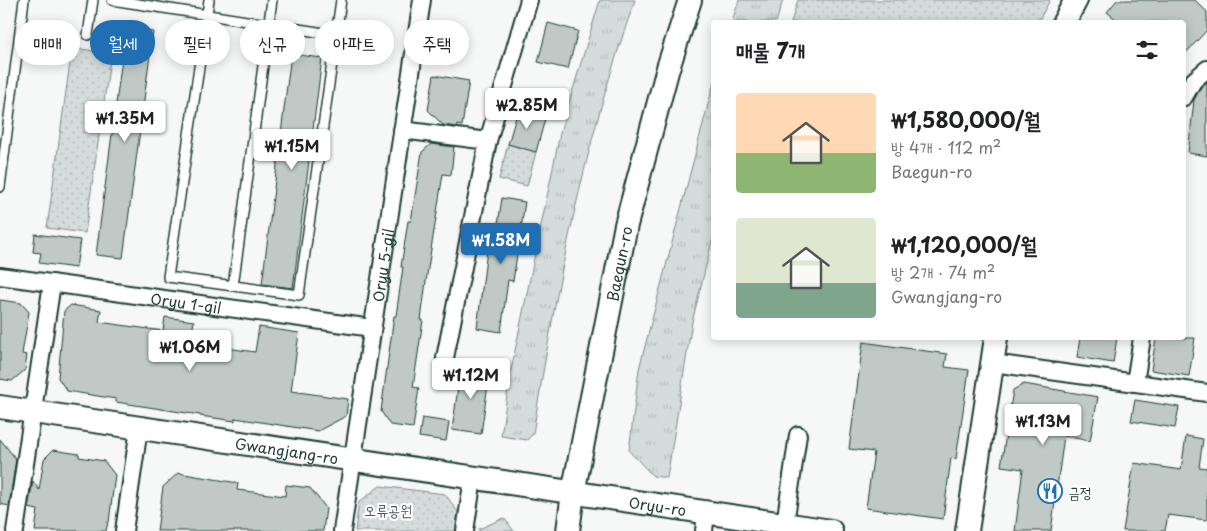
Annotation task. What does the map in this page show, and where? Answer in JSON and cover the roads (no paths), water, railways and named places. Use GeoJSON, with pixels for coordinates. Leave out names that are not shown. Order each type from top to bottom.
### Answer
{"type":"FeatureCollection","features":[{"type":"Feature","properties":{"kind":"street","name":"Oryu 5-gil"},"geometry":{"type":"LineString","coordinates":[[342,531],[422,0]]}},
{"type":"Feature","properties":{"kind":"street"},"geometry":{"type":"LineString","coordinates":[[445,358],[488,141],[529,0]]}},
{"type":"Feature","properties":{"kind":"street","name":"Baegun-ro"},"geometry":{"type":"LineString","coordinates":[[568,531],[573,493],[626,225],[668,68],[690,0]]}},
{"type":"Feature","properties":{"kind":"street"},"geometry":{"type":"LineString","coordinates":[[1065,20],[1076,0]]}},
{"type":"Feature","properties":{"kind":"street"},"geometry":{"type":"LineString","coordinates":[[1186,93],[1193,81],[1207,69]]}},
{"type":"Feature","properties":{"kind":"street"},"geometry":{"type":"LineString","coordinates":[[402,130],[488,141]]}},
{"type":"Feature","properties":{"kind":"street","name":"Oryu 1-gil"},"geometry":{"type":"LineString","coordinates":[[0,276],[372,328]]}},
{"type":"Feature","properties":{"kind":"street"},"geometry":{"type":"LineString","coordinates":[[15,531],[52,283]]}},
{"type":"Feature","properties":{"kind":"street"},"geometry":{"type":"LineString","coordinates":[[967,531],[996,340]]}},
{"type":"Feature","properties":{"kind":"street"},"geometry":{"type":"LineString","coordinates":[[1135,382],[1142,340]]}},
{"type":"Feature","properties":{"kind":"street"},"geometry":{"type":"LineString","coordinates":[[993,362],[1207,393]]}},
{"type":"Feature","properties":{"kind":"street","name":"Gwangjang-ro"},"geometry":{"type":"LineString","coordinates":[[0,407],[573,493]]}},
{"type":"Feature","properties":{"kind":"street"},"geometry":{"type":"LineString","coordinates":[[124,531],[139,428]]}},
{"type":"Feature","properties":{"kind":"street"},"geometry":{"type":"LineString","coordinates":[[785,524],[798,434]]}},
{"type":"Feature","properties":{"kind":"street"},"geometry":{"type":"LineString","coordinates":[[465,531],[473,478]]}},
{"type":"Feature","properties":{"kind":"street","name":"Oryu-ro"},"geometry":{"type":"LineString","coordinates":[[573,493],[705,522],[785,524],[831,531]]}},
{"type":"Feature","properties":{"kind":"lane"},"geometry":{"type":"LineString","coordinates":[[0,187],[24,0]]}},
{"type":"Feature","properties":{"kind":"lane"},"geometry":{"type":"LineString","coordinates":[[88,36],[93,0]]}},
{"type":"Feature","properties":{"kind":"lane"},"geometry":{"type":"LineString","coordinates":[[112,0],[241,20]]}},
{"type":"Feature","properties":{"kind":"lane"},"geometry":{"type":"LineString","coordinates":[[209,0],[168,277],[299,295],[332,65]]}},
{"type":"Feature","properties":{"kind":"lane"},"geometry":{"type":"LineString","coordinates":[[269,20],[272,0]]}},
{"type":"Feature","properties":{"kind":"lane"},"geometry":{"type":"LineString","coordinates":[[338,20],[341,0]]}},
{"type":"Feature","properties":{"kind":"lane"},"geometry":{"type":"LineString","coordinates":[[233,286],[263,65]]}},
{"type":"Feature","properties":{"kind":"place","name":"금정"},"geometry":{"type":"Point","coordinates":[1050,491]}},
{"type":"Feature","properties":{"kind":"park label","name":"오류공원"},"geometry":{"type":"Point","coordinates":[388,509]}}]}
